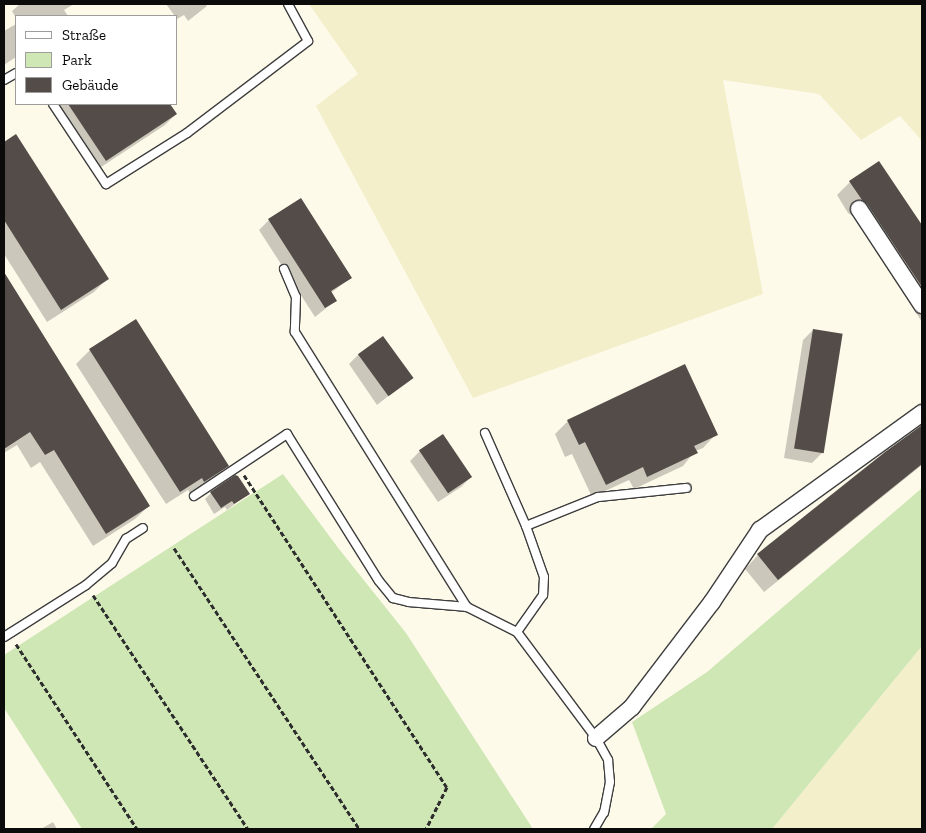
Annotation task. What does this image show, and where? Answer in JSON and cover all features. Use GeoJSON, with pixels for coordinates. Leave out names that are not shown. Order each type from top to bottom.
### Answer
{"type":"FeatureCollection","features":[{"type":"Feature","properties":{"kind":"street"},"geometry":{"type":"LineString","coordinates":[[859,210],[922,305]]}},
{"type":"Feature","properties":{"kind":"street"},"geometry":{"type":"LineString","coordinates":[[596,738],[632,707],[712,602],[760,530],[922,413]]}},
{"type":"Feature","properties":{"kind":"lane"},"geometry":{"type":"LineString","coordinates":[[54,105],[106,184],[187,133],[308,41],[288,4]]}},
{"type":"Feature","properties":{"kind":"lane"},"geometry":{"type":"LineString","coordinates":[[4,80],[15,74]]}},
{"type":"Feature","properties":{"kind":"lane"},"geometry":{"type":"LineString","coordinates":[[284,269],[296,297],[295,332],[467,607]]}},
{"type":"Feature","properties":{"kind":"lane"},"geometry":{"type":"LineString","coordinates":[[484,433],[526,526],[544,577],[542,595],[518,632]]}},
{"type":"Feature","properties":{"kind":"lane"},"geometry":{"type":"LineString","coordinates":[[194,496],[287,434],[379,581],[393,598],[409,602],[467,607],[518,632],[596,738],[608,760],[610,782],[604,812],[594,829]]}},
{"type":"Feature","properties":{"kind":"lane"},"geometry":{"type":"LineString","coordinates":[[526,526],[598,497],[687,488]]}},
{"type":"Feature","properties":{"kind":"lane"},"geometry":{"type":"LineString","coordinates":[[4,637],[86,585],[112,563],[126,539],[143,528]]}},
{"type":"Feature","properties":{"kind":"path"},"geometry":{"type":"LineString","coordinates":[[238,467],[447,787],[426,829]]}},
{"type":"Feature","properties":{"kind":"path"},"geometry":{"type":"LineString","coordinates":[[174,548],[359,829]]}},
{"type":"Feature","properties":{"kind":"path"},"geometry":{"type":"LineString","coordinates":[[93,595],[248,829]]}},
{"type":"Feature","properties":{"kind":"path"},"geometry":{"type":"LineString","coordinates":[[16,644],[137,829]]}},
{"type":"Feature","properties":{"kind":"shaded area"},"geometry":{"type":"Polygon","coordinates":[[[309,4],[922,4],[922,141],[900,116],[861,140],[819,94],[723,80],[763,294],[473,398],[316,106],[358,74],[309,4]]]}},
{"type":"Feature","properties":{"kind":"shaded area"},"geometry":{"type":"Polygon","coordinates":[[[922,646],[922,829],[772,829],[922,646]]]}},
{"type":"Feature","properties":{"kind":"green space"},"geometry":{"type":"Polygon","coordinates":[[[283,474],[339,549],[406,633],[533,829],[82,829],[4,708],[4,655],[283,474]]]}},
{"type":"Feature","properties":{"kind":"green space"},"geometry":{"type":"Polygon","coordinates":[[[922,488],[922,646],[772,829],[651,829],[666,814],[632,722],[707,672],[922,488]]]}},
{"type":"Feature","properties":{"kind":"building"},"geometry":{"type":"Polygon","coordinates":[[[69,105],[171,105],[177,114],[106,161],[69,105]]]}},
{"type":"Feature","properties":{"kind":"building"},"geometry":{"type":"Polygon","coordinates":[[[16,134],[109,279],[61,310],[4,220],[4,142],[16,134]]]}},
{"type":"Feature","properties":{"kind":"building"},"geometry":{"type":"Polygon","coordinates":[[[879,161],[922,225],[922,287],[867,204],[849,181],[879,161]]]}},
{"type":"Feature","properties":{"kind":"building"},"geometry":{"type":"Polygon","coordinates":[[[301,198],[352,278],[331,291],[337,301],[325,308],[268,219],[301,198]]]}},
{"type":"Feature","properties":{"kind":"building"},"geometry":{"type":"Polygon","coordinates":[[[4,272],[150,506],[106,534],[54,450],[45,455],[30,432],[4,449],[4,272]]]}},
{"type":"Feature","properties":{"kind":"building"},"geometry":{"type":"Polygon","coordinates":[[[136,319],[229,466],[204,482],[202,478],[180,492],[89,349],[136,319]]]}},
{"type":"Feature","properties":{"kind":"building"},"geometry":{"type":"Polygon","coordinates":[[[813,329],[843,334],[824,453],[794,449],[813,329]]]}},
{"type":"Feature","properties":{"kind":"building"},"geometry":{"type":"Polygon","coordinates":[[[383,336],[414,378],[388,396],[358,354],[383,336]]]}},
{"type":"Feature","properties":{"kind":"building"},"geometry":{"type":"Polygon","coordinates":[[[685,364],[718,435],[694,446],[698,453],[647,477],[643,467],[606,485],[585,442],[579,445],[567,420],[685,364]]]}},
{"type":"Feature","properties":{"kind":"building"},"geometry":{"type":"Polygon","coordinates":[[[922,425],[922,464],[778,580],[757,554],[885,452],[922,425]]]}},
{"type":"Feature","properties":{"kind":"building"},"geometry":{"type":"Polygon","coordinates":[[[443,434],[472,477],[448,493],[419,450],[443,434]]]}},
{"type":"Feature","properties":{"kind":"building"},"geometry":{"type":"Polygon","coordinates":[[[235,475],[238,476],[250,494],[234,504],[232,501],[221,508],[210,492],[235,475]]]}}]}
